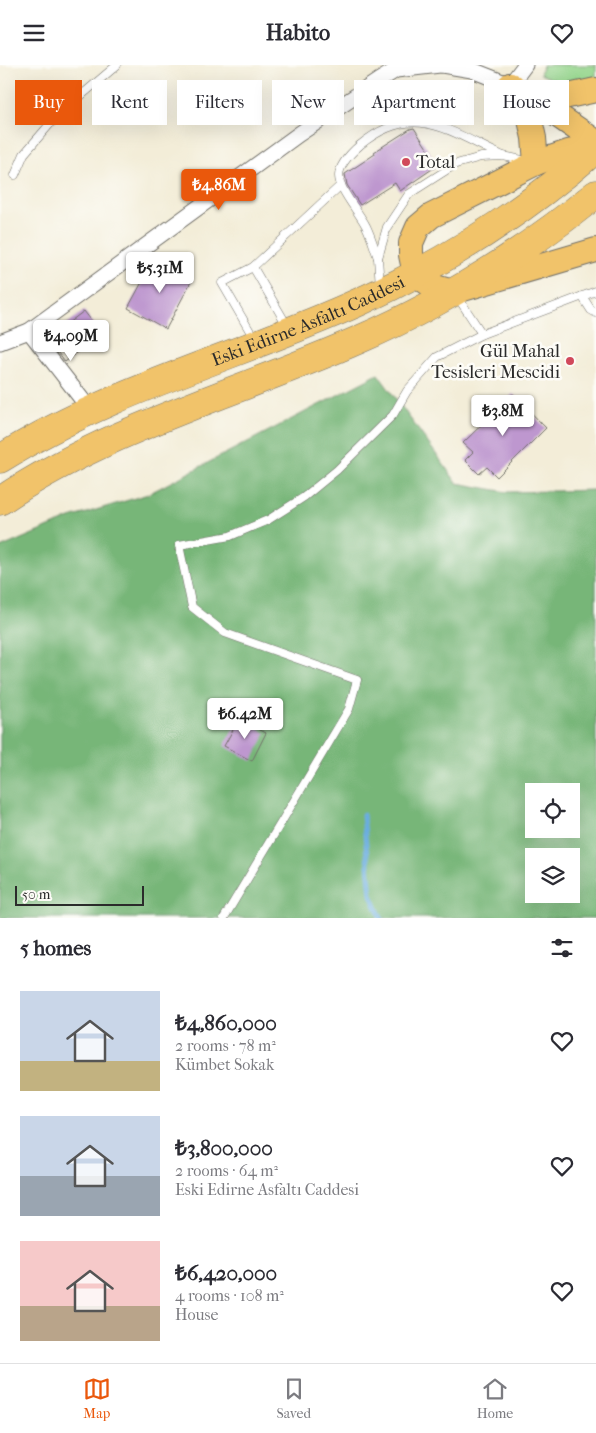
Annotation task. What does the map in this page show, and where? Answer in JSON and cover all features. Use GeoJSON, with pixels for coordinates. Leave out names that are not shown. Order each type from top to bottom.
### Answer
{"type":"FeatureCollection","features":[{"type":"Feature","properties":{"kind":"highway","name":"Eski Edirne Asfaltı Caddesi"},"geometry":{"type":"LineString","coordinates":[[0,459],[42,435],[119,397],[290,330],[380,292],[415,274],[515,213],[545,192],[596,148]]}},
{"type":"Feature","properties":{"kind":"highway","name":"Eski Edirne Asfaltı Caddesi"},"geometry":{"type":"LineString","coordinates":[[0,501],[40,476],[106,441],[359,340],[403,319],[504,261],[596,194]]}},
{"type":"Feature","properties":{"kind":"main road"},"geometry":{"type":"LineString","coordinates":[[569,96],[596,90]]}},
{"type":"Feature","properties":{"kind":"main road"},"geometry":{"type":"LineString","coordinates":[[569,123],[596,142]]}},
{"type":"Feature","properties":{"kind":"main road"},"geometry":{"type":"LineString","coordinates":[[531,125],[536,163]]}},
{"type":"Feature","properties":{"kind":"main road"},"geometry":{"type":"LineString","coordinates":[[596,148],[568,152],[536,163],[431,216],[418,227],[411,243],[411,255],[415,274],[432,286],[453,292],[596,250]]}},
{"type":"Feature","properties":{"kind":"street"},"geometry":{"type":"LineString","coordinates":[[0,342],[29,331],[390,68],[441,65],[472,70],[497,80]]}},
{"type":"Feature","properties":{"kind":"street"},"geometry":{"type":"LineString","coordinates":[[514,80],[525,65]]}},
{"type":"Feature","properties":{"kind":"street"},"geometry":{"type":"LineString","coordinates":[[29,331],[91,411]]}},
{"type":"Feature","properties":{"kind":"lane"},"geometry":{"type":"LineString","coordinates":[[15,175],[24,154],[50,124],[117,65]]}},
{"type":"Feature","properties":{"kind":"lane"},"geometry":{"type":"LineString","coordinates":[[380,292],[378,258],[366,226],[341,185],[339,175],[342,164],[368,138],[385,128],[405,122],[422,121],[442,127],[503,156],[536,163]]}},
{"type":"Feature","properties":{"kind":"lane"},"geometry":{"type":"LineString","coordinates":[[378,258],[388,227],[409,194],[456,164],[481,157],[503,156]]}},
{"type":"Feature","properties":{"kind":"lane"},"geometry":{"type":"LineString","coordinates":[[257,343],[222,283],[254,267],[341,185]]}},
{"type":"Feature","properties":{"kind":"lane"},"geometry":{"type":"LineString","coordinates":[[254,267],[290,330]]}},
{"type":"Feature","properties":{"kind":"lane"},"geometry":{"type":"LineString","coordinates":[[224,918],[349,709],[357,679],[225,633],[192,607],[179,545],[230,536],[268,520],[304,497],[337,470],[393,415],[407,391],[437,357],[482,334],[596,291]]}},
{"type":"Feature","properties":{"kind":"lane"},"geometry":{"type":"LineString","coordinates":[[453,292],[482,334]]}},
{"type":"Feature","properties":{"kind":"lane"},"geometry":{"type":"LineString","coordinates":[[582,297],[591,310],[596,313]]}},
{"type":"Feature","properties":{"kind":"green space"},"geometry":{"type":"Polygon","coordinates":[[[543,65],[596,65],[596,80],[588,82],[569,83],[569,80],[554,80],[540,74],[543,65]]]}},
{"type":"Feature","properties":{"kind":"green space"},"geometry":{"type":"Polygon","coordinates":[[[378,374],[457,483],[507,492],[596,490],[596,918],[0,918],[0,548],[70,518],[148,494],[378,374]]]}},
{"type":"Feature","properties":{"kind":"building"},"geometry":{"type":"Polygon","coordinates":[[[414,128],[438,165],[400,191],[395,183],[360,205],[347,185],[345,174],[375,154],[374,152],[414,128]]]}},
{"type":"Feature","properties":{"kind":"building"},"geometry":{"type":"Polygon","coordinates":[[[154,260],[192,280],[166,329],[128,308],[154,260]]]}},
{"type":"Feature","properties":{"kind":"building"},"geometry":{"type":"Polygon","coordinates":[[[84,311],[101,333],[65,362],[47,339],[84,311]]]}},
{"type":"Feature","properties":{"kind":"building"},"geometry":{"type":"Polygon","coordinates":[[[513,394],[546,428],[497,477],[487,467],[479,474],[465,460],[473,452],[463,443],[513,394]]]}},
{"type":"Feature","properties":{"kind":"building"},"geometry":{"type":"Polygon","coordinates":[[[239,719],[266,733],[252,761],[224,746],[239,719]]]}},
{"type":"Feature","properties":{"kind":"waterway"},"geometry":{"type":"LineString","coordinates":[[363,815],[371,895],[381,918]]}},
{"type":"Feature","properties":{"kind":"place","name":"Total"},"geometry":{"type":"Point","coordinates":[406,162]}},
{"type":"Feature","properties":{"kind":"place","name":"Gül Mahal Tesisleri Mescidi"},"geometry":{"type":"Point","coordinates":[570,361]}}]}
